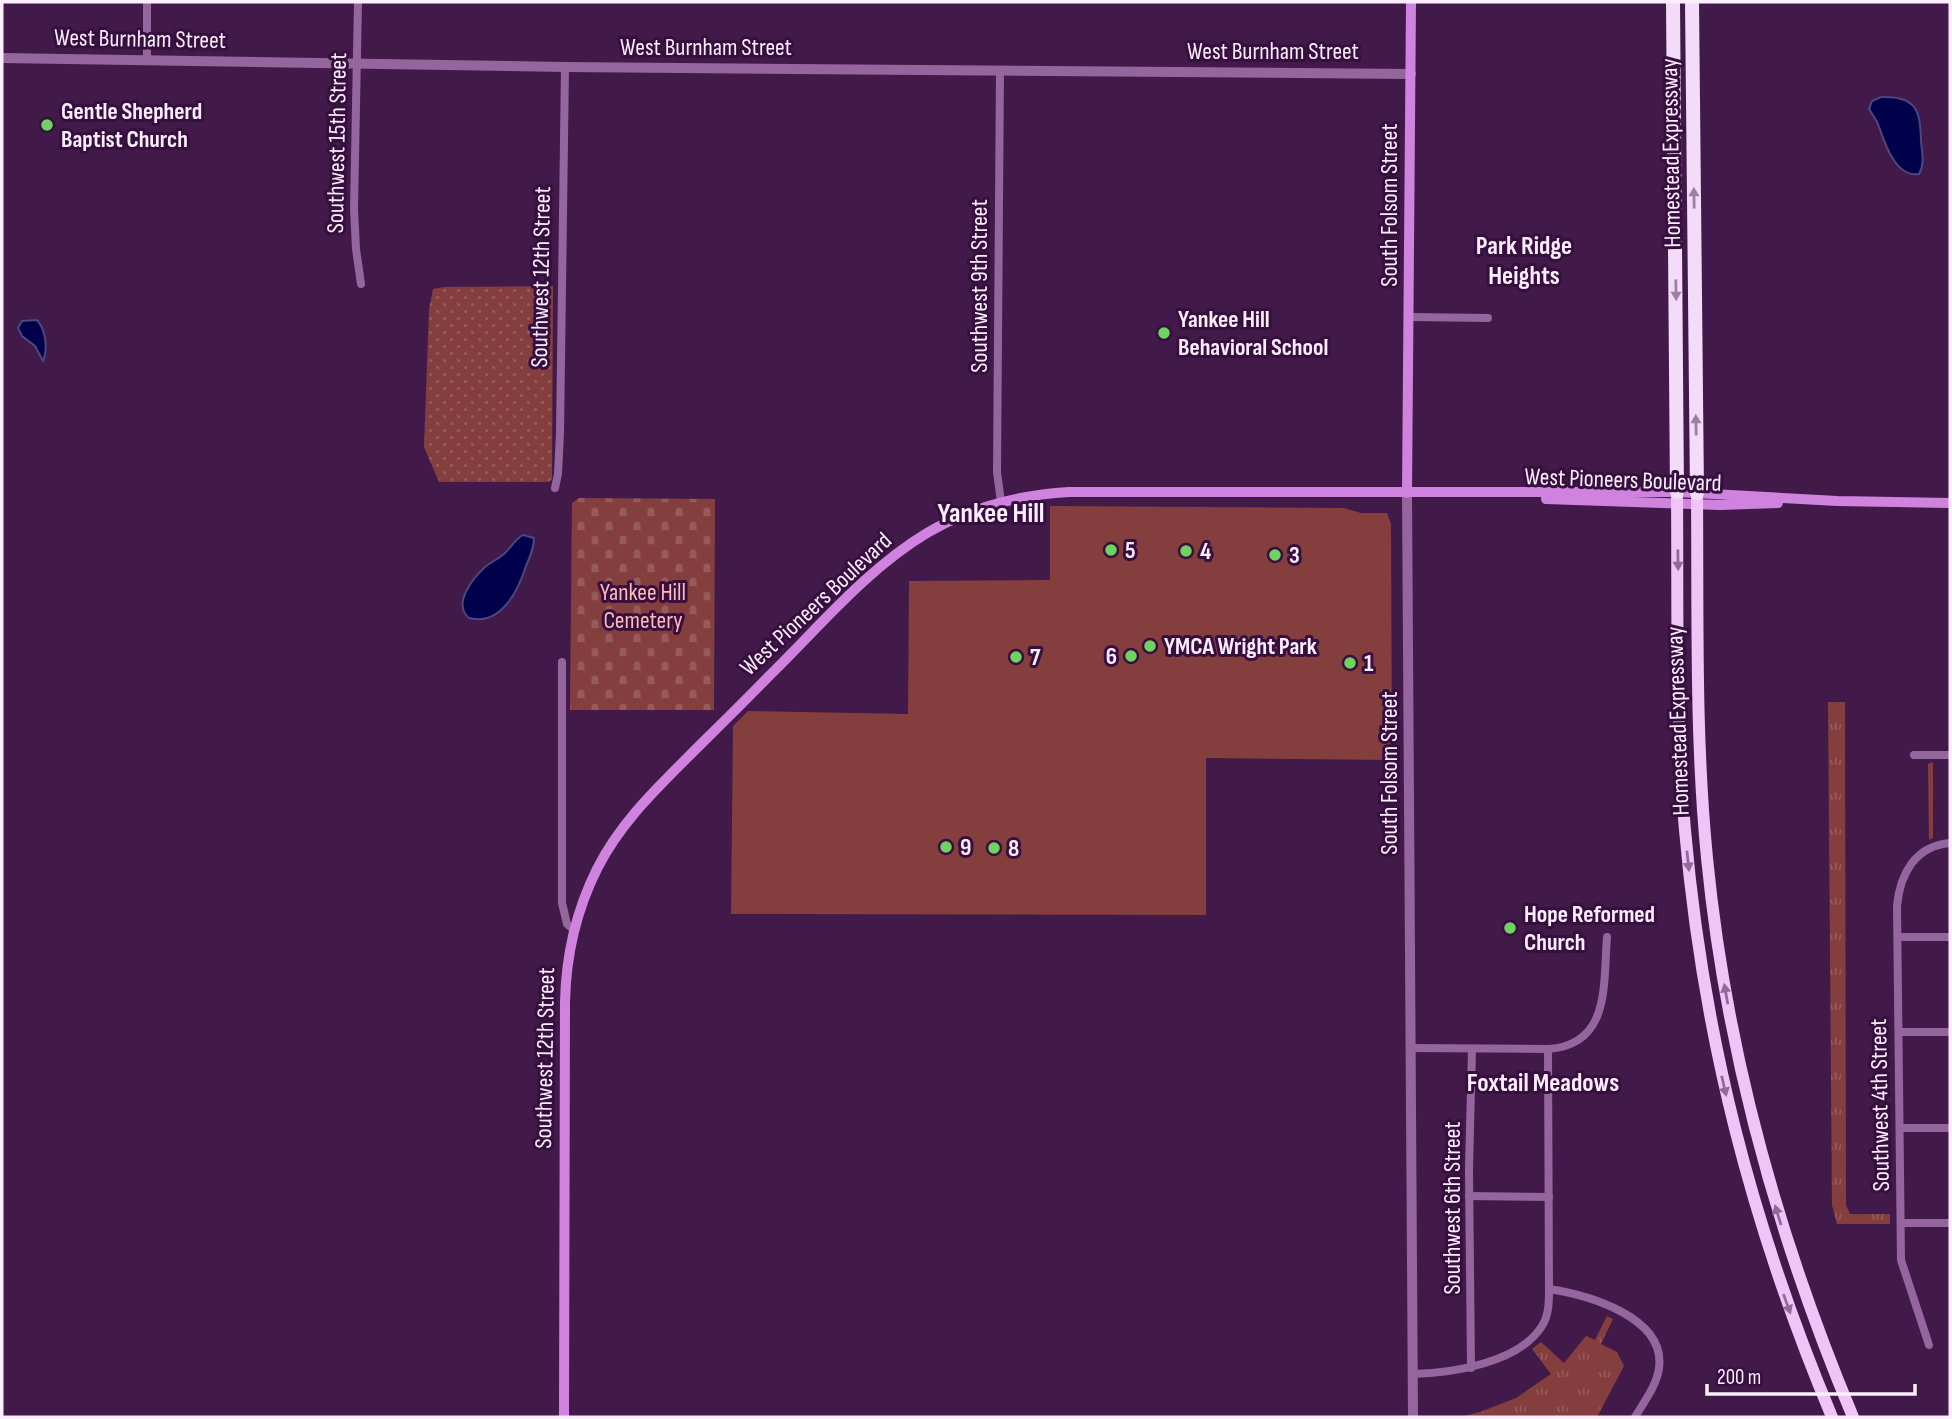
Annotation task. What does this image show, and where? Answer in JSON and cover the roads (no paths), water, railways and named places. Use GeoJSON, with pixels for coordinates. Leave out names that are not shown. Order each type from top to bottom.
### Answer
{"type":"FeatureCollection","features":[{"type":"Feature","properties":{"kind":"highway","name":"Homestead Expressway"},"geometry":{"type":"LineString","coordinates":[[1673,2],[1679,717],[1685,828],[1706,996],[1730,1111],[1751,1193],[1790,1313],[1832,1417]]}},
{"type":"Feature","properties":{"kind":"highway","name":"Homestead Expressway"},"geometry":{"type":"LineString","coordinates":[[1692,2],[1700,769],[1706,855],[1721,966],[1742,1081],[1771,1192],[1809,1306],[1853,1417]]}},
{"type":"Feature","properties":{"kind":"main road","name":"South Folsom Street"},"geometry":{"type":"LineString","coordinates":[[1407,493],[1411,2]]}},
{"type":"Feature","properties":{"kind":"main road","name":"West Pioneers Boulevard"},"geometry":{"type":"LineString","coordinates":[[574,930],[590,884],[605,855],[632,816],[661,785],[892,557],[947,523],[1001,502],[1034,495],[1069,492],[1407,493],[1950,503]]}},
{"type":"Feature","properties":{"kind":"main road","name":"Southwest 12th Street"},"geometry":{"type":"LineString","coordinates":[[564,1417],[565,1002],[568,960],[574,930]]}},
{"type":"Feature","properties":{"kind":"street"},"geometry":{"type":"LineString","coordinates":[[147,2],[147,60]]}},
{"type":"Feature","properties":{"kind":"street","name":"Southwest 15th Street"},"geometry":{"type":"LineString","coordinates":[[358,2],[354,209],[356,258],[361,284]]}},
{"type":"Feature","properties":{"kind":"street","name":"West Burnham Street"},"geometry":{"type":"LineString","coordinates":[[2,58],[1411,74]]}},
{"type":"Feature","properties":{"kind":"street","name":"Southwest 12th Street"},"geometry":{"type":"LineString","coordinates":[[555,488],[560,433],[565,66]]}},
{"type":"Feature","properties":{"kind":"street","name":"Southwest 9th Street"},"geometry":{"type":"LineString","coordinates":[[1000,70],[997,472],[1001,502]]}},
{"type":"Feature","properties":{"kind":"street"},"geometry":{"type":"LineString","coordinates":[[1409,317],[1488,318]]}},
{"type":"Feature","properties":{"kind":"street","name":"South Folsom Street"},"geometry":{"type":"LineString","coordinates":[[1407,493],[1413,1417]]}},
{"type":"Feature","properties":{"kind":"street"},"geometry":{"type":"LineString","coordinates":[[562,662],[562,903],[567,924],[574,930]]}},
{"type":"Feature","properties":{"kind":"street"},"geometry":{"type":"LineString","coordinates":[[1913,755],[1950,755]]}},
{"type":"Feature","properties":{"kind":"street","name":"Southwest 4th Street"},"geometry":{"type":"LineString","coordinates":[[1929,1345],[1901,1260],[1899,892],[1910,864],[1921,853],[1933,846],[1950,844]]}},
{"type":"Feature","properties":{"kind":"street"},"geometry":{"type":"LineString","coordinates":[[1411,1048],[1548,1049],[1567,1046],[1577,1041],[1590,1030],[1599,1016],[1607,937]]}},
{"type":"Feature","properties":{"kind":"street"},"geometry":{"type":"LineString","coordinates":[[1898,937],[1950,937]]}},
{"type":"Feature","properties":{"kind":"street"},"geometry":{"type":"LineString","coordinates":[[1899,1032],[1950,1032]]}},
{"type":"Feature","properties":{"kind":"street","name":"Southwest 6th Street"},"geometry":{"type":"LineString","coordinates":[[1471,1368],[1469,1196],[1472,1049]]}},
{"type":"Feature","properties":{"kind":"street"},"geometry":{"type":"LineString","coordinates":[[1413,1374],[1471,1368],[1503,1356],[1536,1334],[1548,1312],[1548,1049]]}},
{"type":"Feature","properties":{"kind":"street"},"geometry":{"type":"LineString","coordinates":[[1900,1128],[1950,1128]]}},
{"type":"Feature","properties":{"kind":"street"},"geometry":{"type":"LineString","coordinates":[[1469,1196],[1549,1198]]}},
{"type":"Feature","properties":{"kind":"street"},"geometry":{"type":"LineString","coordinates":[[1901,1223],[1950,1223]]}},
{"type":"Feature","properties":{"kind":"street"},"geometry":{"type":"LineString","coordinates":[[1549,1289],[1591,1298],[1634,1319],[1651,1335],[1659,1355],[1658,1373],[1635,1417]]}},
{"type":"Feature","properties":{"kind":"place","name":"Gentle Shepherd Baptist Church"},"geometry":{"type":"Point","coordinates":[47,125]}},
{"type":"Feature","properties":{"kind":"place","name":"Yankee Hill Behavioral School"},"geometry":{"type":"Point","coordinates":[1164,333]}},
{"type":"Feature","properties":{"kind":"place","name":"5"},"geometry":{"type":"Point","coordinates":[1111,550]}},
{"type":"Feature","properties":{"kind":"place","name":"4"},"geometry":{"type":"Point","coordinates":[1186,551]}},
{"type":"Feature","properties":{"kind":"place","name":"3"},"geometry":{"type":"Point","coordinates":[1275,555]}},
{"type":"Feature","properties":{"kind":"place","name":"YMCA Wright Park"},"geometry":{"type":"Point","coordinates":[1150,646]}},
{"type":"Feature","properties":{"kind":"place","name":"6"},"geometry":{"type":"Point","coordinates":[1131,656]}},
{"type":"Feature","properties":{"kind":"place","name":"7"},"geometry":{"type":"Point","coordinates":[1016,657]}},
{"type":"Feature","properties":{"kind":"place","name":"1"},"geometry":{"type":"Point","coordinates":[1350,663]}},
{"type":"Feature","properties":{"kind":"place","name":"9"},"geometry":{"type":"Point","coordinates":[946,847]}},
{"type":"Feature","properties":{"kind":"place","name":"8"},"geometry":{"type":"Point","coordinates":[994,848]}},
{"type":"Feature","properties":{"kind":"place","name":"Hope Reformed Church"},"geometry":{"type":"Point","coordinates":[1510,928]}},
{"type":"Feature","properties":{"kind":"district","name":"Park Ridge Heights"},"geometry":{"type":"Point","coordinates":[1524,261]}},
{"type":"Feature","properties":{"kind":"district","name":"Yankee Hill"},"geometry":{"type":"Point","coordinates":[991,513]}},
{"type":"Feature","properties":{"kind":"district","name":"Foxtail Meadows"},"geometry":{"type":"Point","coordinates":[1543,1083]}},
{"type":"Feature","properties":{"kind":"park label","name":"Yankee Hill Cemetery"},"geometry":{"type":"Point","coordinates":[643,606]}}]}
